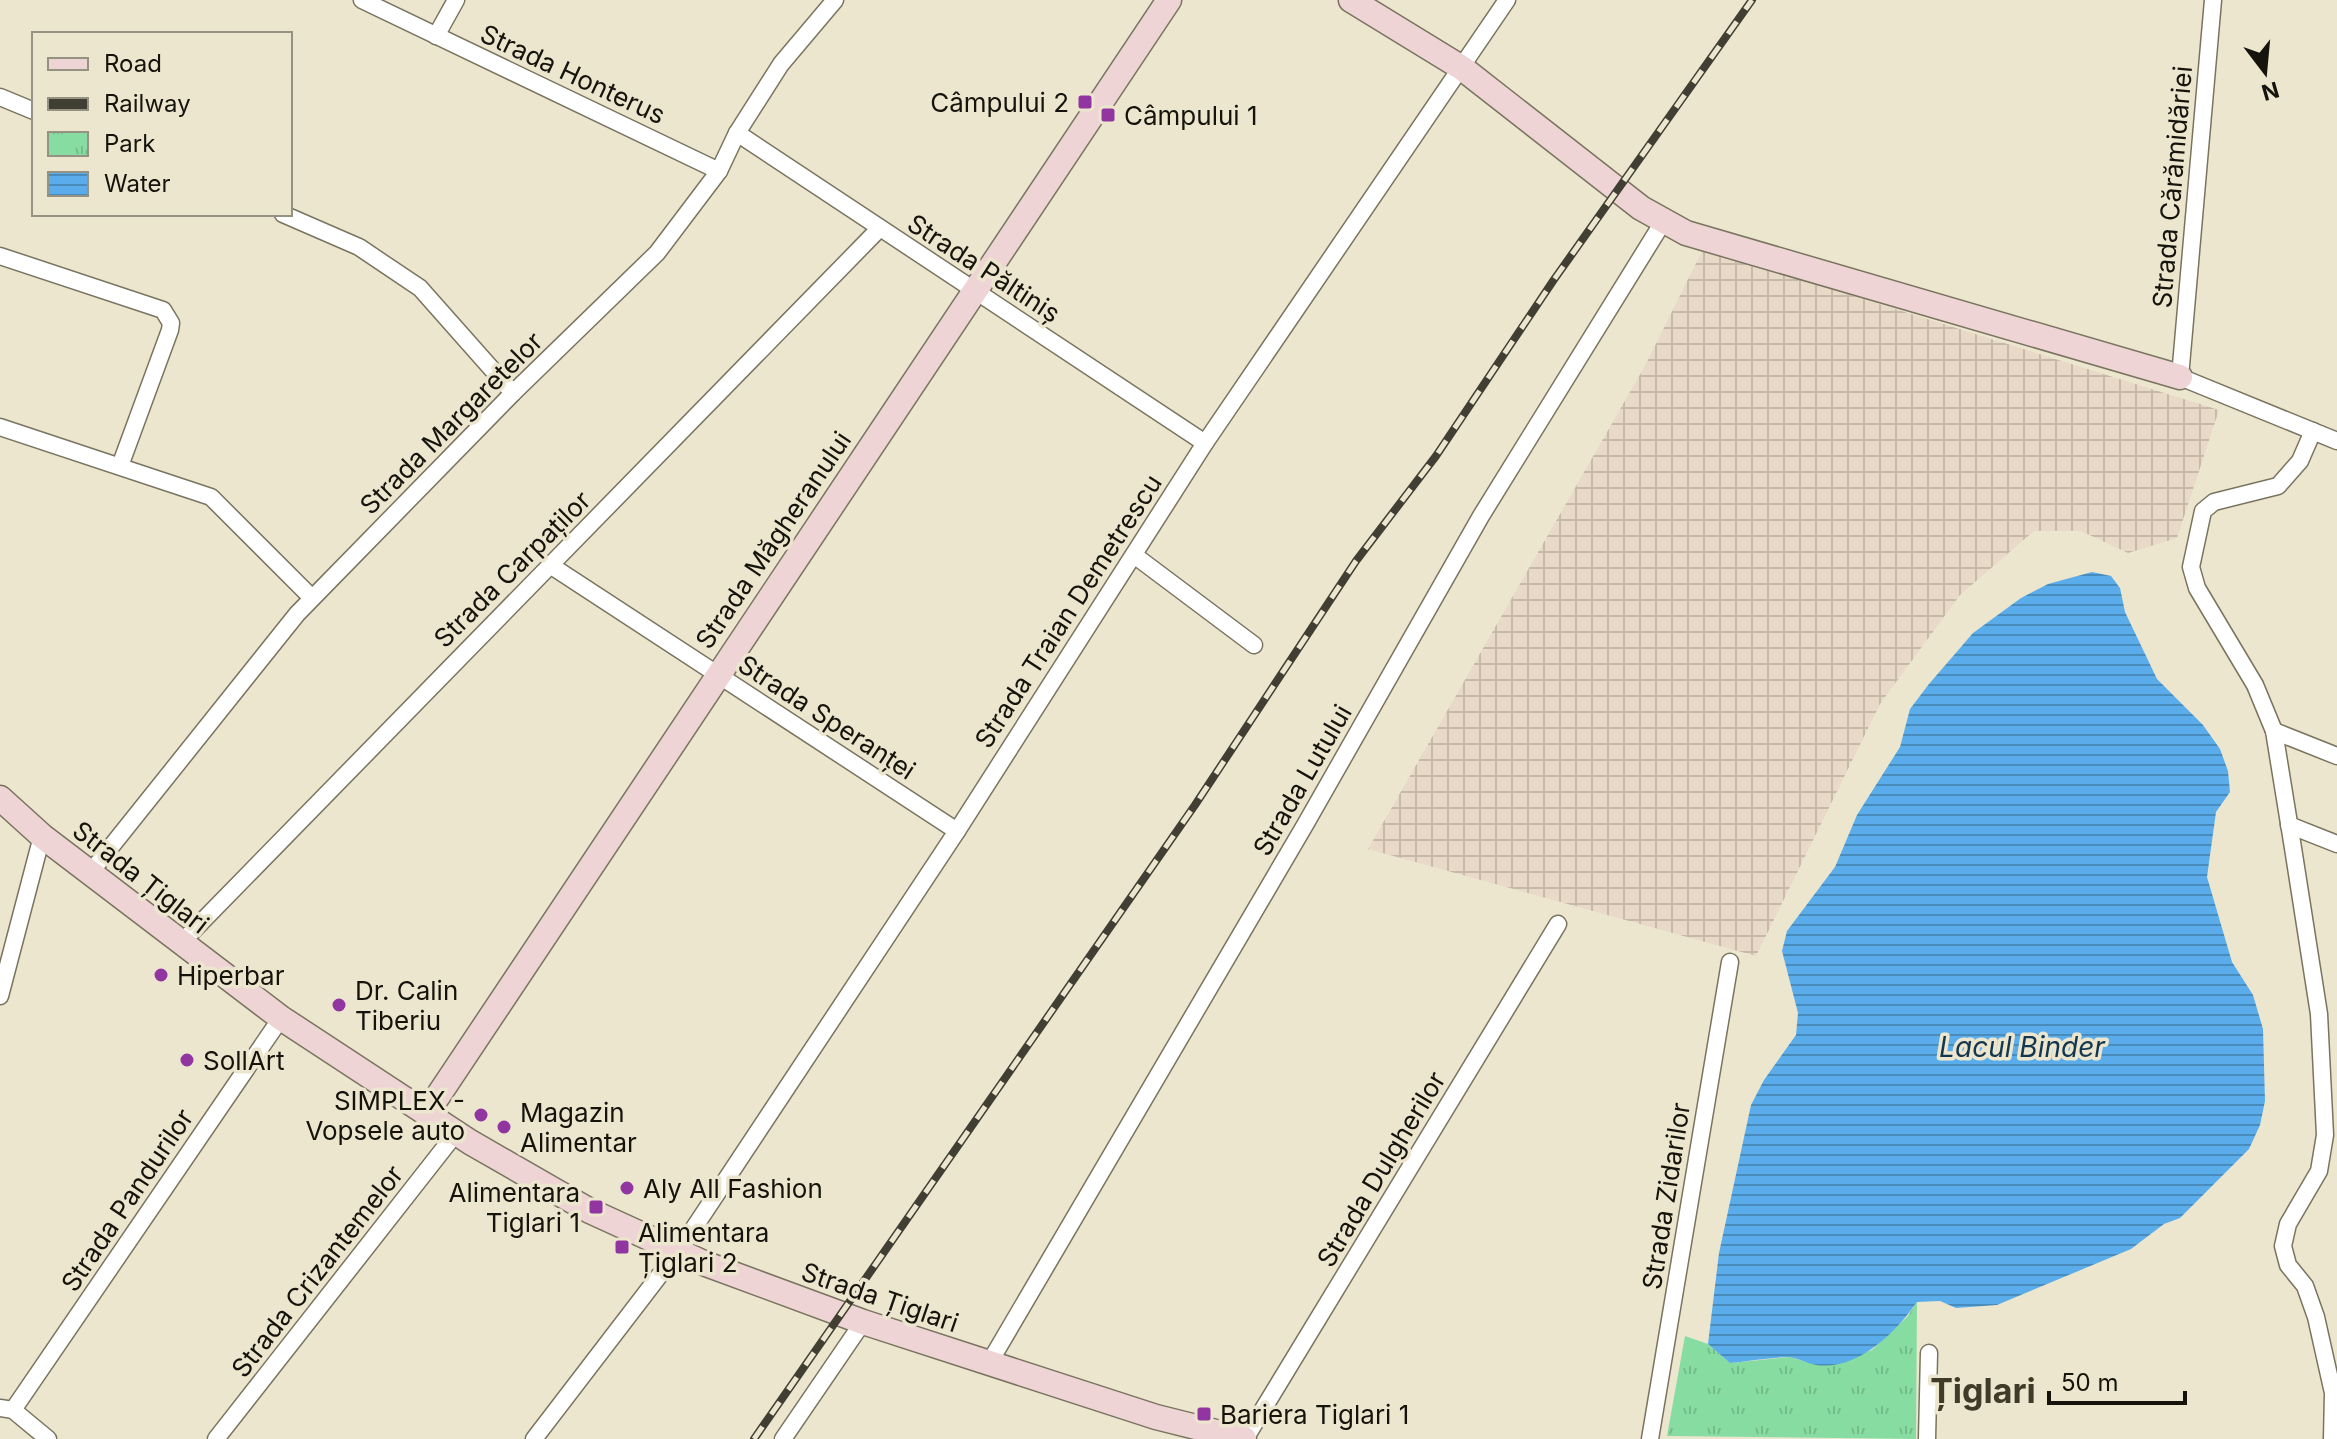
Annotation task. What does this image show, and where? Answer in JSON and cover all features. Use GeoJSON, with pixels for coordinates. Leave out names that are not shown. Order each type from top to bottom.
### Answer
{"type":"FeatureCollection","features":[{"type":"Feature","properties":{"kind":"street","name":"Strada Honterus"},"geometry":{"type":"LineString","coordinates":[[362,0],[719,171]]}},
{"type":"Feature","properties":{"kind":"street"},"geometry":{"type":"LineString","coordinates":[[436,36],[456,0]]}},
{"type":"Feature","properties":{"kind":"street","name":"Strada Margaretelor"},"geometry":{"type":"LineString","coordinates":[[90,873],[312,598],[513,393],[657,253],[719,171],[737,133],[781,64],[835,0]]}},
{"type":"Feature","properties":{"kind":"street","name":"Strada Măgheranului"},"geometry":{"type":"LineString","coordinates":[[426,1114],[1169,0]]}},
{"type":"Feature","properties":{"kind":"street"},"geometry":{"type":"LineString","coordinates":[[1351,0],[1462,68],[1619,192],[1663,222],[1710,242],[2180,377],[2337,441]]}},
{"type":"Feature","properties":{"kind":"street","name":"Strada Traian Demetrescu"},"geometry":{"type":"LineString","coordinates":[[534,1439],[677,1252],[957,831],[1040,696],[1205,443],[1507,0]]}},
{"type":"Feature","properties":{"kind":"street","name":"Strada Cărămidăriei"},"geometry":{"type":"LineString","coordinates":[[2180,377],[2213,0]]}},
{"type":"Feature","properties":{"kind":"street"},"geometry":{"type":"LineString","coordinates":[[0,97],[32,110]]}},
{"type":"Feature","properties":{"kind":"street","name":"Strada Păltiniș"},"geometry":{"type":"LineString","coordinates":[[737,133],[1205,443]]}},
{"type":"Feature","properties":{"kind":"street"},"geometry":{"type":"LineString","coordinates":[[288,216],[359,247],[420,288],[513,393]]}},
{"type":"Feature","properties":{"kind":"street","name":"Strada Lutului"},"geometry":{"type":"LineString","coordinates":[[988,1365],[1305,825],[1481,516],[1663,222]]}},
{"type":"Feature","properties":{"kind":"street","name":"Strada Carpaților"},"geometry":{"type":"LineString","coordinates":[[180,944],[880,228]]}},
{"type":"Feature","properties":{"kind":"street"},"geometry":{"type":"LineString","coordinates":[[0,256],[163,310],[168,315],[170,330],[120,466]]}},
{"type":"Feature","properties":{"kind":"street"},"geometry":{"type":"LineString","coordinates":[[0,427],[211,497],[312,598]]}},
{"type":"Feature","properties":{"kind":"street"},"geometry":{"type":"LineString","coordinates":[[2313,431],[2300,461],[2278,486],[2214,502],[2203,511],[2191,567],[2197,588],[2255,685],[2274,731],[2319,1014],[2325,1135],[2319,1171],[2288,1224],[2283,1246],[2288,1265],[2305,1286],[2316,1317],[2333,1393],[2332,1439]]}},
{"type":"Feature","properties":{"kind":"street"},"geometry":{"type":"LineString","coordinates":[[1134,555],[1254,645]]}},
{"type":"Feature","properties":{"kind":"street","name":"Strada Speranței"},"geometry":{"type":"LineString","coordinates":[[550,565],[957,831]]}},
{"type":"Feature","properties":{"kind":"street"},"geometry":{"type":"LineString","coordinates":[[2274,731],[2337,756]]}},
{"type":"Feature","properties":{"kind":"street","name":"Strada Țiglari"},"geometry":{"type":"LineString","coordinates":[[0,798],[42,836],[281,1018],[426,1114],[562,1196],[677,1252],[863,1322],[1156,1417],[1245,1439]]}},
{"type":"Feature","properties":{"kind":"street","name":"Strada Țiglari"},"geometry":{"type":"LineString","coordinates":[[0,820],[42,836]]}},
{"type":"Feature","properties":{"kind":"street"},"geometry":{"type":"LineString","coordinates":[[2289,825],[2337,844]]}},
{"type":"Feature","properties":{"kind":"street"},"geometry":{"type":"LineString","coordinates":[[1,993],[42,836]]}},
{"type":"Feature","properties":{"kind":"street","name":"Strada Dulgherilor"},"geometry":{"type":"LineString","coordinates":[[1245,1439],[1558,924]]}},
{"type":"Feature","properties":{"kind":"street","name":"Strada Zidarilor"},"geometry":{"type":"LineString","coordinates":[[1650,1439],[1730,962]]}},
{"type":"Feature","properties":{"kind":"street","name":"Strada Pandurilor"},"geometry":{"type":"LineString","coordinates":[[7,1409],[281,1018]]}},
{"type":"Feature","properties":{"kind":"street","name":"Strada Crizantemelor"},"geometry":{"type":"LineString","coordinates":[[216,1439],[456,1133]]}},
{"type":"Feature","properties":{"kind":"street"},"geometry":{"type":"LineString","coordinates":[[783,1439],[863,1322]]}},
{"type":"Feature","properties":{"kind":"street"},"geometry":{"type":"LineString","coordinates":[[1927,1439],[1929,1353]]}},
{"type":"Feature","properties":{"kind":"street"},"geometry":{"type":"LineString","coordinates":[[7,1409],[48,1439]]}},
{"type":"Feature","properties":{"kind":"shaded area"},"geometry":{"type":"Polygon","coordinates":[[[1703,249],[2219,410],[2177,538],[2128,553],[2081,531],[2034,531],[1960,595],[1880,704],[1756,956],[1368,849],[1646,364],[1703,249]]]}},
{"type":"Feature","properties":{"kind":"green space"},"geometry":{"type":"Polygon","coordinates":[[[1917,1302],[1916,1439],[1667,1436],[1685,1336],[1708,1344],[1730,1363],[1789,1357],[1818,1365],[1872,1350],[1907,1317],[1917,1302]]]}},
{"type":"Feature","properties":{"kind":"water","name":"Lacul Binder"},"geometry":{"type":"Polygon","coordinates":[[[2092,572],[2111,576],[2120,588],[2125,612],[2157,679],[2203,725],[2220,749],[2228,771],[2230,792],[2216,812],[2207,877],[2232,962],[2253,995],[2263,1029],[2265,1101],[2260,1125],[2249,1149],[2180,1218],[2164,1224],[2131,1249],[1997,1305],[1956,1308],[1940,1301],[1917,1302],[1887,1337],[1847,1362],[1816,1365],[1786,1357],[1730,1363],[1708,1344],[1719,1253],[1751,1105],[1764,1080],[1796,1035],[1798,1013],[1782,951],[1787,931],[1835,867],[1857,815],[1900,747],[1910,709],[1929,684],[1973,633],[2021,598],[2048,584],[2092,572]]]}},
{"type":"Feature","properties":{"kind":"railway"},"geometry":{"type":"LineString","coordinates":[[754,1439],[1195,805],[1356,561],[1436,456],[1553,281],[1752,0]]}},
{"type":"Feature","properties":{"kind":"place","name":"Câmpului 2"},"geometry":{"type":"Point","coordinates":[1085,102]}},
{"type":"Feature","properties":{"kind":"place","name":"Câmpului 1"},"geometry":{"type":"Point","coordinates":[1108,115]}},
{"type":"Feature","properties":{"kind":"place","name":"Hiperbar"},"geometry":{"type":"Point","coordinates":[161,975]}},
{"type":"Feature","properties":{"kind":"place","name":"Dr. Calin Tiberiu"},"geometry":{"type":"Point","coordinates":[339,1005]}},
{"type":"Feature","properties":{"kind":"place","name":"SollArt"},"geometry":{"type":"Point","coordinates":[187,1060]}},
{"type":"Feature","properties":{"kind":"place","name":"SIMPLEX - Vopsele auto"},"geometry":{"type":"Point","coordinates":[481,1115]}},
{"type":"Feature","properties":{"kind":"place","name":"Magazin Alimentar"},"geometry":{"type":"Point","coordinates":[504,1127]}},
{"type":"Feature","properties":{"kind":"place","name":"Aly All Fashion"},"geometry":{"type":"Point","coordinates":[627,1188]}},
{"type":"Feature","properties":{"kind":"place","name":"Alimentara Tiglari 1"},"geometry":{"type":"Point","coordinates":[596,1207]}},
{"type":"Feature","properties":{"kind":"place","name":"Alimentara Țiglari 2"},"geometry":{"type":"Point","coordinates":[622,1247]}},
{"type":"Feature","properties":{"kind":"place","name":"Bariera Tiglari 1"},"geometry":{"type":"Point","coordinates":[1204,1414]}},
{"type":"Feature","properties":{"kind":"district","name":"Țiglari"},"geometry":{"type":"Point","coordinates":[1983,1390]}}]}
